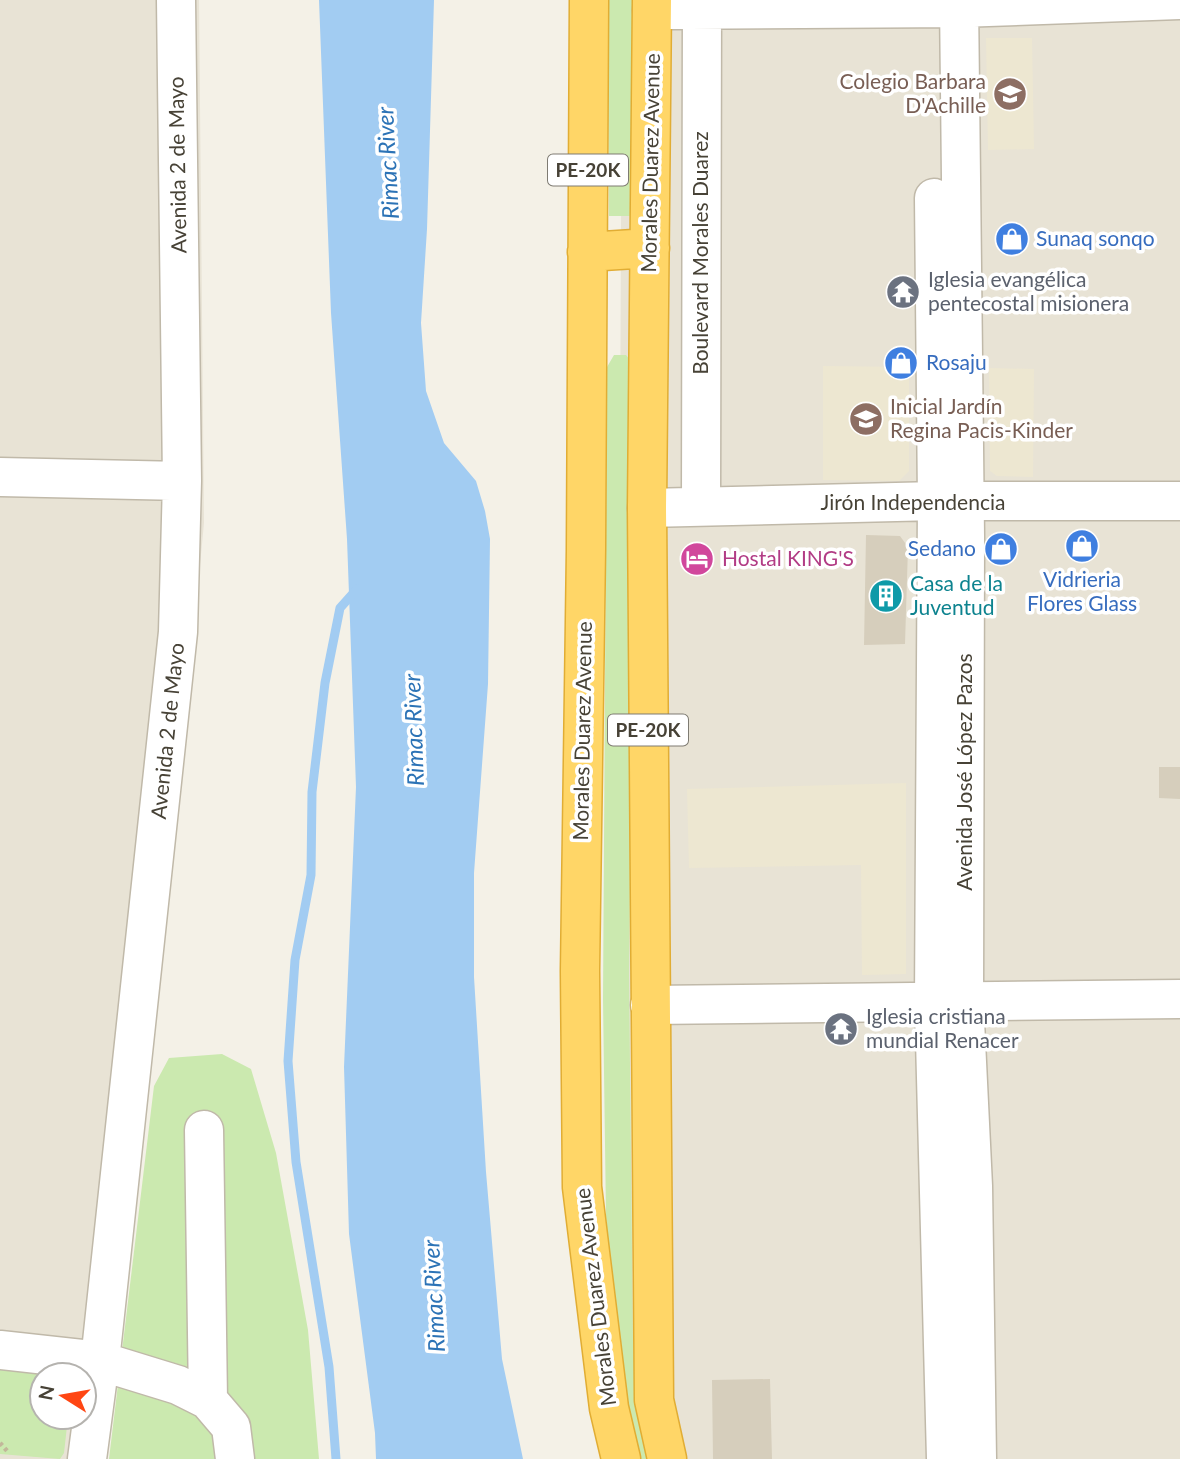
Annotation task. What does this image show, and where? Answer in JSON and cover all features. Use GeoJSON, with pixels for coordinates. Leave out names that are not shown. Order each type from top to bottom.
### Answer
{"type":"FeatureCollection","features":[{"type":"Feature","properties":{"kind":"highway","name":"Morales Duarez Avenue"},"geometry":{"type":"LineString","coordinates":[[589,0],[580,971],[582,1187],[609,1408],[621,1459]]}},
{"type":"Feature","properties":{"kind":"highway","name":"Morales Duarez Avenue"},"geometry":{"type":"LineString","coordinates":[[652,5],[647,508],[654,1400],[667,1459]]}},
{"type":"Feature","properties":{"kind":"highway"},"geometry":{"type":"LineString","coordinates":[[587,251],[650,248]]}},
{"type":"Feature","properties":{"kind":"street","name":"Avenida 2 de Mayo"},"geometry":{"type":"LineString","coordinates":[[87,1459],[100,1361],[178,632],[182,481],[176,0]]}},
{"type":"Feature","properties":{"kind":"street"},"geometry":{"type":"LineString","coordinates":[[652,5],[1180,0]]}},
{"type":"Feature","properties":{"kind":"street","name":"Avenida José López Pazos"},"geometry":{"type":"LineString","coordinates":[[946,4],[951,502],[946,1459]]}},
{"type":"Feature","properties":{"kind":"street","name":"Boulevard Morales Duarez"},"geometry":{"type":"LineString","coordinates":[[701,506],[702,5]]}},
{"type":"Feature","properties":{"kind":"street"},"geometry":{"type":"LineString","coordinates":[[0,477],[182,481]]}},
{"type":"Feature","properties":{"kind":"street","name":"Jirón Independencia"},"geometry":{"type":"LineString","coordinates":[[647,508],[1180,501]]}},
{"type":"Feature","properties":{"kind":"street"},"geometry":{"type":"LineString","coordinates":[[650,1005],[1180,999]]}},
{"type":"Feature","properties":{"kind":"street","name":"Avenida José López Pazos"},"geometry":{"type":"LineString","coordinates":[[949,1001],[973,1186],[976,1459]]}},
{"type":"Feature","properties":{"kind":"street"},"geometry":{"type":"LineString","coordinates":[[204,1130],[208,1400]]}},
{"type":"Feature","properties":{"kind":"street"},"geometry":{"type":"LineString","coordinates":[[0,1350],[100,1361],[178,1385],[208,1400],[231,1427],[235,1459]]}},
{"type":"Feature","properties":{"kind":"path"},"geometry":{"type":"LineString","coordinates":[[0,1443],[8,1452]]}},
{"type":"Feature","properties":{"kind":"shaded area"},"geometry":{"type":"Polygon","coordinates":[[[0,0],[199,0],[204,523],[166,922],[97,1459],[0,1459],[0,0]]]}},
{"type":"Feature","properties":{"kind":"shaded area"},"geometry":{"type":"Polygon","coordinates":[[[622,0],[1180,0],[1180,1459],[644,1459],[627,1381],[617,1145],[622,0]]]}},
{"type":"Feature","properties":{"kind":"shaded area","name":"Colegio Barbara D'Achille"},"geometry":{"type":"Polygon","coordinates":[[[986,38],[1032,38],[1034,149],[988,150],[986,38]]]}},
{"type":"Feature","properties":{"kind":"shaded area","name":"Inicial Jardín Regina Pacis-Kinder"},"geometry":{"type":"Polygon","coordinates":[[[823,366],[909,367],[909,471],[899,481],[823,480],[823,366]]]}},
{"type":"Feature","properties":{"kind":"shaded area"},"geometry":{"type":"Polygon","coordinates":[[[989,368],[1034,369],[1033,477],[997,476],[990,471],[989,368]]]}},
{"type":"Feature","properties":{"kind":"shaded area"},"geometry":{"type":"Polygon","coordinates":[[[906,783],[906,974],[862,975],[861,865],[689,868],[687,789],[906,783]]]}},
{"type":"Feature","properties":{"kind":"green space"},"geometry":{"type":"Polygon","coordinates":[[[608,0],[638,0],[638,216],[609,216],[608,0]]]}},
{"type":"Feature","properties":{"kind":"green space"},"geometry":{"type":"Polygon","coordinates":[[[614,355],[626,355],[636,367],[629,974],[633,1343],[637,1413],[649,1459],[634,1459],[611,1334],[606,1216],[603,1000],[607,367],[614,355]]]}},
{"type":"Feature","properties":{"kind":"green space"},"geometry":{"type":"Polygon","coordinates":[[[222,1054],[251,1069],[276,1153],[308,1330],[319,1459],[109,1459],[154,1086],[169,1058],[222,1054]]]}},
{"type":"Feature","properties":{"kind":"green space"},"geometry":{"type":"Polygon","coordinates":[[[0,1364],[28,1368],[28,1431],[66,1431],[64,1453],[60,1459],[0,1454],[0,1364]]]}},
{"type":"Feature","properties":{"kind":"water","name":"Rimac River"},"geometry":{"type":"Polygon","coordinates":[[[319,0],[434,0],[427,229],[421,323],[426,391],[444,443],[476,481],[490,539],[488,684],[474,873],[474,977],[486,1172],[502,1359],[523,1459],[376,1459],[375,1433],[349,1234],[344,1067],[356,787],[347,539],[331,313],[319,0]]]}},
{"type":"Feature","properties":{"kind":"building","name":"Casa de la Juventud"},"geometry":{"type":"Polygon","coordinates":[[[866,535],[900,536],[908,547],[905,644],[864,645],[866,535]]]}},
{"type":"Feature","properties":{"kind":"building"},"geometry":{"type":"Polygon","coordinates":[[[1159,767],[1180,767],[1180,799],[1159,798],[1159,767]]]}},
{"type":"Feature","properties":{"kind":"building"},"geometry":{"type":"Polygon","coordinates":[[[770,1379],[772,1459],[713,1459],[712,1380],[770,1379]]]}},
{"type":"Feature","properties":{"kind":"waterway"},"geometry":{"type":"LineString","coordinates":[[336,1459],[329,1367],[296,1162],[288,1061],[295,960],[311,875],[312,792],[325,683],[340,608],[357,589]]}},
{"type":"Feature","properties":{"kind":"place","name":"Colegio Barbara D'Achille"},"geometry":{"type":"Point","coordinates":[1010,94]}},
{"type":"Feature","properties":{"kind":"place","name":"Sunaq sonqo"},"geometry":{"type":"Point","coordinates":[1012,239]}},
{"type":"Feature","properties":{"kind":"place","name":"Iglesia evangélica pentecostal misionera"},"geometry":{"type":"Point","coordinates":[903,292]}},
{"type":"Feature","properties":{"kind":"place","name":"Rosaju"},"geometry":{"type":"Point","coordinates":[901,363]}},
{"type":"Feature","properties":{"kind":"place","name":"Inicial Jardín Regina Pacis-Kinder"},"geometry":{"type":"Point","coordinates":[866,419]}},
{"type":"Feature","properties":{"kind":"place","name":"Vidrieria Flores Glass"},"geometry":{"type":"Point","coordinates":[1082,546]}},
{"type":"Feature","properties":{"kind":"place","name":"Sedano"},"geometry":{"type":"Point","coordinates":[1001,549]}},
{"type":"Feature","properties":{"kind":"place","name":"Hostal KING'S"},"geometry":{"type":"Point","coordinates":[697,559]}},
{"type":"Feature","properties":{"kind":"place","name":"Casa de la Juventud"},"geometry":{"type":"Point","coordinates":[886,596]}},
{"type":"Feature","properties":{"kind":"place","name":"Iglesia cristiana mundial Renacer"},"geometry":{"type":"Point","coordinates":[841,1029]}}]}
